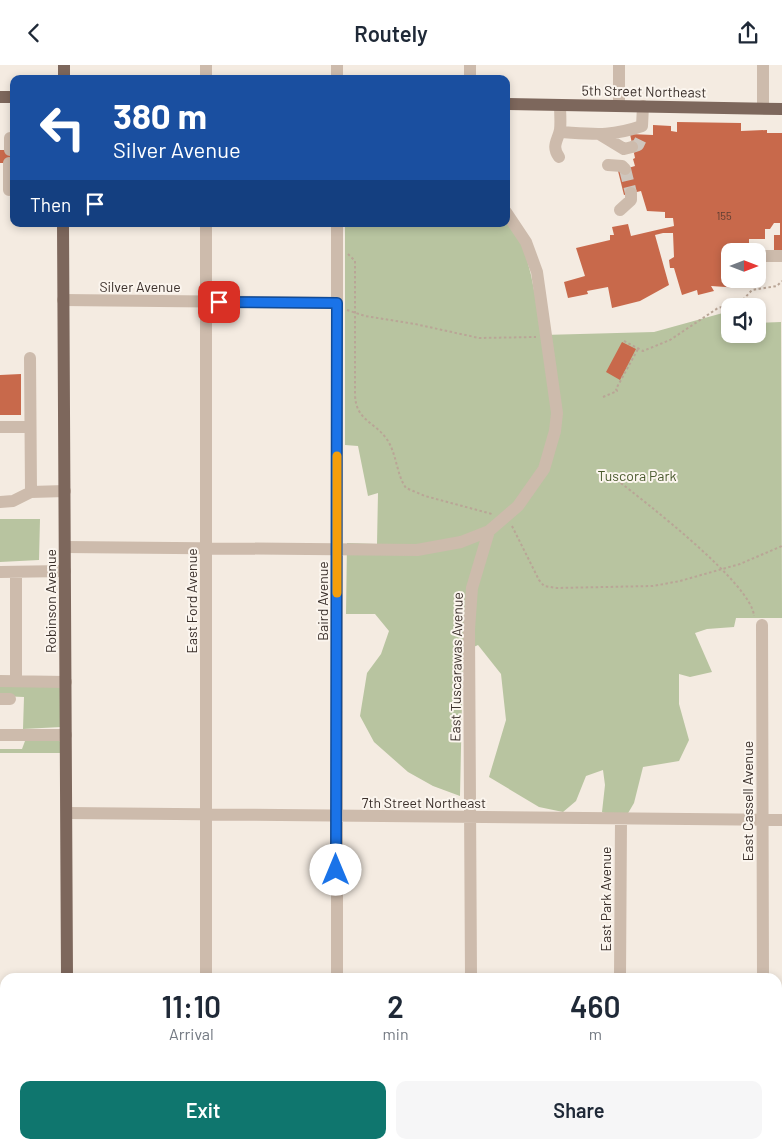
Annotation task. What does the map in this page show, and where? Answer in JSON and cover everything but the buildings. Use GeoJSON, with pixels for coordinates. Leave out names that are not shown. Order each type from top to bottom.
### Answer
{"type":"FeatureCollection","features":[{"type":"Feature","properties":{"kind":"main road","name":"5th Street Northeast"},"geometry":{"type":"LineString","coordinates":[[510,104],[782,109]]}},
{"type":"Feature","properties":{"kind":"main road","name":"Robinson Avenue"},"geometry":{"type":"LineString","coordinates":[[63,227],[67,973]]}},
{"type":"Feature","properties":{"kind":"street"},"geometry":{"type":"LineString","coordinates":[[619,65],[619,106]]}},
{"type":"Feature","properties":{"kind":"street"},"geometry":{"type":"LineString","coordinates":[[763,65],[763,108]]}},
{"type":"Feature","properties":{"kind":"street"},"geometry":{"type":"LineString","coordinates":[[559,160],[564,151],[564,141],[560,132],[560,105]]}},
{"type":"Feature","properties":{"kind":"street"},"geometry":{"type":"LineString","coordinates":[[560,132],[601,135],[642,130],[643,106]]}},
{"type":"Feature","properties":{"kind":"street"},"geometry":{"type":"LineString","coordinates":[[601,135],[624,149],[632,147]]}},
{"type":"Feature","properties":{"kind":"street"},"geometry":{"type":"LineString","coordinates":[[9,163],[9,190]]}},
{"type":"Feature","properties":{"kind":"street"},"geometry":{"type":"LineString","coordinates":[[608,165],[622,166],[625,169]]}},
{"type":"Feature","properties":{"kind":"street"},"geometry":{"type":"LineString","coordinates":[[620,210],[631,200],[631,193]]}},
{"type":"Feature","properties":{"kind":"street"},"geometry":{"type":"LineString","coordinates":[[65,547],[417,550],[452,545],[489,531],[507,515],[534,485],[544,469],[555,431],[556,398],[537,272],[526,242],[510,218]]}},
{"type":"Feature","properties":{"kind":"street","name":"East Ford Avenue"},"geometry":{"type":"LineString","coordinates":[[206,227],[206,973]]}},
{"type":"Feature","properties":{"kind":"street","name":"Baird Avenue"},"geometry":{"type":"LineString","coordinates":[[337,227],[337,973]]}},
{"type":"Feature","properties":{"kind":"street"},"geometry":{"type":"LineString","coordinates":[[766,256],[782,256]]}},
{"type":"Feature","properties":{"kind":"street","name":"Silver Avenue"},"geometry":{"type":"LineString","coordinates":[[63,300],[206,301],[337,306]]}},
{"type":"Feature","properties":{"kind":"street"},"geometry":{"type":"LineString","coordinates":[[30,358],[31,491]]}},
{"type":"Feature","properties":{"kind":"street"},"geometry":{"type":"LineString","coordinates":[[0,427],[30,427]]}},
{"type":"Feature","properties":{"kind":"street"},"geometry":{"type":"LineString","coordinates":[[0,502],[13,501],[31,491],[65,491]]}},
{"type":"Feature","properties":{"kind":"street","name":"East Tuscarawas Avenue"},"geometry":{"type":"LineString","coordinates":[[471,973],[470,608],[472,588],[489,531]]}},
{"type":"Feature","properties":{"kind":"street"},"geometry":{"type":"LineString","coordinates":[[0,572],[65,571]]}},
{"type":"Feature","properties":{"kind":"street"},"geometry":{"type":"LineString","coordinates":[[16,572],[16,681]]}},
{"type":"Feature","properties":{"kind":"street","name":"East Cassell Avenue"},"geometry":{"type":"LineString","coordinates":[[758,625],[763,973]]}},
{"type":"Feature","properties":{"kind":"street"},"geometry":{"type":"LineString","coordinates":[[0,681],[66,681]]}},
{"type":"Feature","properties":{"kind":"street"},"geometry":{"type":"LineString","coordinates":[[0,735],[66,735]]}},
{"type":"Feature","properties":{"kind":"street","name":"7th Street Northeast"},"geometry":{"type":"LineString","coordinates":[[67,813],[621,820],[782,820]]}},
{"type":"Feature","properties":{"kind":"street","name":"East Park Avenue"},"geometry":{"type":"LineString","coordinates":[[620,973],[621,820]]}},
{"type":"Feature","properties":{"kind":"path"},"geometry":{"type":"LineString","coordinates":[[337,252],[350,254],[355,261],[355,405],[362,416],[386,437],[394,453],[406,489],[478,510],[507,515],[539,580],[544,586],[557,589],[630,588],[680,581],[720,569],[782,545]]}},
{"type":"Feature","properties":{"kind":"path"},"geometry":{"type":"LineString","coordinates":[[624,341],[638,349],[645,350],[664,343],[718,308],[741,301],[752,291],[777,286],[782,281]]}},
{"type":"Feature","properties":{"kind":"path"},"geometry":{"type":"LineString","coordinates":[[337,306],[354,313],[479,338],[534,338],[546,331]]}},
{"type":"Feature","properties":{"kind":"path"},"geometry":{"type":"LineString","coordinates":[[603,397],[617,391],[616,389],[638,349]]}},
{"type":"Feature","properties":{"kind":"path"},"geometry":{"type":"LineString","coordinates":[[617,480],[670,522],[720,569],[752,606],[758,625]]}},
{"type":"Feature","properties":{"kind":"green space","name":"Tuscora Park"},"geometry":{"type":"Polygon","coordinates":[[[510,223],[522,241],[543,335],[654,332],[721,313],[721,343],[766,343],[766,323],[781,322],[782,618],[736,618],[734,627],[707,629],[695,633],[712,672],[690,677],[679,674],[679,704],[689,740],[679,761],[643,767],[634,803],[624,820],[602,812],[605,785],[603,770],[586,776],[576,801],[563,812],[539,807],[489,777],[506,720],[501,674],[478,645],[463,652],[460,796],[433,786],[408,772],[374,742],[360,716],[367,673],[381,654],[389,631],[375,614],[346,614],[347,543],[377,544],[378,493],[368,496],[358,446],[345,445],[345,227],[510,227],[510,223]]]}},
{"type":"Feature","properties":{"kind":"green space"},"geometry":{"type":"Polygon","coordinates":[[[0,519],[40,519],[39,560],[0,562],[0,519]]]}},
{"type":"Feature","properties":{"kind":"green space"},"geometry":{"type":"Polygon","coordinates":[[[0,686],[60,687],[61,727],[23,729],[24,697],[0,696],[0,686]]]}},
{"type":"Feature","properties":{"kind":"green space"},"geometry":{"type":"Polygon","coordinates":[[[56,739],[61,742],[61,753],[0,753],[0,749],[22,749],[25,741],[56,739]]]}},
{"type":"Feature","properties":{"kind":"tunnel"},"geometry":{"type":"LineString","coordinates":[[632,147],[638,145],[643,135]]}},
{"type":"Feature","properties":{"kind":"tunnel"},"geometry":{"type":"LineString","coordinates":[[625,169],[631,193]]}},
{"type":"Feature","properties":{"kind":"slow traffic"},"geometry":{"type":"LineString","coordinates":[[337,456],[337,593]]}},
{"type":"Feature","properties":{"kind":"route"},"geometry":{"type":"LineString","coordinates":[[219,302],[337,303],[336,870]]}}]}
